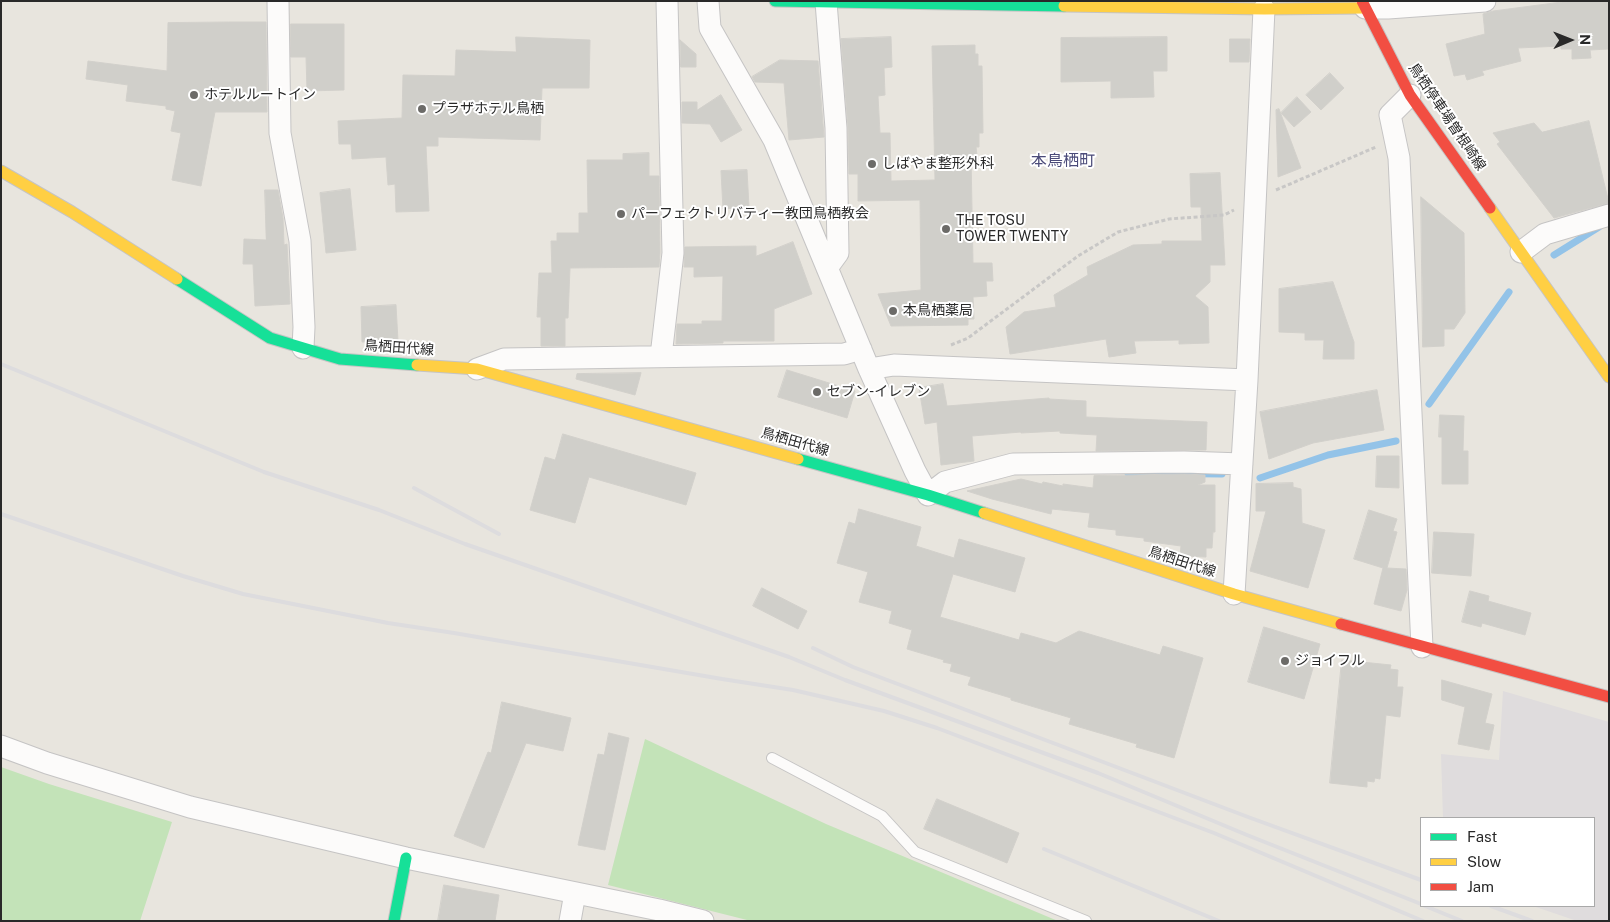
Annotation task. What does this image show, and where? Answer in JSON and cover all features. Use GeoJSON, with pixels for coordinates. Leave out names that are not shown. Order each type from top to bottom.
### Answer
{"type":"FeatureCollection","features":[{"type":"Feature","properties":{"kind":"main road"},"geometry":{"type":"LineString","coordinates":[[775,1],[1264,10],[1365,4]]}},
{"type":"Feature","properties":{"kind":"main road","name":"鳥栖停車場曽根崎線"},"geometry":{"type":"LineString","coordinates":[[1365,4],[1410,95],[1609,377]]}},
{"type":"Feature","properties":{"kind":"main road","name":"鳥栖田代線"},"geometry":{"type":"LineString","coordinates":[[1,171],[72,212],[270,338],[340,359],[477,369],[928,495],[1234,594],[1609,697]]}},
{"type":"Feature","properties":{"kind":"main road"},"geometry":{"type":"LineString","coordinates":[[394,921],[406,858]]}},
{"type":"Feature","properties":{"kind":"street"},"geometry":{"type":"LineString","coordinates":[[278,1],[280,133],[300,241],[304,327],[303,348]]}},
{"type":"Feature","properties":{"kind":"street"},"geometry":{"type":"LineString","coordinates":[[661,356],[673,253],[667,1]]}},
{"type":"Feature","properties":{"kind":"street"},"geometry":{"type":"LineString","coordinates":[[708,1],[710,28],[774,140],[869,369],[928,495],[945,482],[1013,464],[1184,462],[1242,464]]}},
{"type":"Feature","properties":{"kind":"street"},"geometry":{"type":"LineString","coordinates":[[1365,4],[1388,8],[1485,1]]}},
{"type":"Feature","properties":{"kind":"street"},"geometry":{"type":"LineString","coordinates":[[826,2],[836,128],[838,253],[826,268]]}},
{"type":"Feature","properties":{"kind":"street"},"geometry":{"type":"LineString","coordinates":[[1234,594],[1247,380],[1264,10]]}},
{"type":"Feature","properties":{"kind":"street"},"geometry":{"type":"LineString","coordinates":[[1410,95],[1390,116],[1399,158],[1422,647]]}},
{"type":"Feature","properties":{"kind":"street"},"geometry":{"type":"LineString","coordinates":[[1521,252],[1545,234],[1609,215]]}},
{"type":"Feature","properties":{"kind":"street"},"geometry":{"type":"LineString","coordinates":[[477,369],[504,360],[844,354],[861,350]]}},
{"type":"Feature","properties":{"kind":"street"},"geometry":{"type":"LineString","coordinates":[[869,369],[894,366],[1247,380]]}},
{"type":"Feature","properties":{"kind":"street"},"geometry":{"type":"LineString","coordinates":[[1,746],[47,763],[190,807],[406,858],[703,921]]}},
{"type":"Feature","properties":{"kind":"street"},"geometry":{"type":"LineString","coordinates":[[570,921],[575,893]]}},
{"type":"Feature","properties":{"kind":"lane"},"geometry":{"type":"LineString","coordinates":[[772,758],[882,816],[915,852],[1086,921]]}},
{"type":"Feature","properties":{"kind":"path"},"geometry":{"type":"LineString","coordinates":[[919,367],[928,355],[968,338],[1078,256],[1118,232],[1169,219],[1224,215],[1394,138]]}},
{"type":"Feature","properties":{"kind":"shaded area"},"geometry":{"type":"Polygon","coordinates":[[[1503,691],[1609,722],[1609,921],[1577,921],[1536,907],[1595,907],[1595,817],[1443,817],[1441,754],[1499,760],[1503,691]]]}},
{"type":"Feature","properties":{"kind":"green space"},"geometry":{"type":"Polygon","coordinates":[[[645,739],[826,824],[1058,921],[751,921],[608,885],[645,739]]]}},
{"type":"Feature","properties":{"kind":"green space"},"geometry":{"type":"Polygon","coordinates":[[[1,767],[172,822],[140,921],[1,921],[1,767]]]}},
{"type":"Feature","properties":{"kind":"building"},"geometry":{"type":"Polygon","coordinates":[[[1609,1],[1609,49],[1590,50],[1591,58],[1572,59],[1572,49],[1561,49],[1561,46],[1518,48],[1521,61],[1482,71],[1484,75],[1467,80],[1465,74],[1454,76],[1446,44],[1485,34],[1483,14],[1562,2],[1609,1]]]}},
{"type":"Feature","properties":{"kind":"building"},"geometry":{"type":"Polygon","coordinates":[[[266,22],[267,112],[215,112],[201,186],[172,180],[181,133],[171,131],[175,111],[166,109],[166,106],[126,101],[128,85],[86,79],[88,61],[167,71],[168,23],[266,22]]]}},
{"type":"Feature","properties":{"kind":"building"},"geometry":{"type":"Polygon","coordinates":[[[291,24],[344,24],[344,90],[307,91],[306,57],[291,57],[291,24]]]}},
{"type":"Feature","properties":{"kind":"building"},"geometry":{"type":"Polygon","coordinates":[[[516,37],[590,40],[589,88],[542,88],[540,140],[438,137],[438,146],[426,146],[429,211],[396,212],[395,184],[388,185],[386,157],[352,159],[351,144],[339,144],[338,121],[402,118],[403,75],[455,76],[456,50],[516,52],[516,37]]]}},
{"type":"Feature","properties":{"kind":"building"},"geometry":{"type":"Polygon","coordinates":[[[891,37],[892,67],[884,68],[885,95],[878,96],[880,133],[890,133],[891,181],[935,180],[932,46],[975,45],[975,54],[978,54],[978,66],[982,66],[983,133],[979,133],[979,147],[976,147],[977,155],[971,156],[973,263],[992,263],[993,281],[986,281],[987,296],[973,297],[974,319],[968,319],[968,325],[891,326],[878,294],[921,290],[920,200],[858,201],[858,174],[849,174],[848,127],[841,39],[891,37]]]}},
{"type":"Feature","properties":{"kind":"building"},"geometry":{"type":"Polygon","coordinates":[[[1167,37],[1167,71],[1153,71],[1154,97],[1111,98],[1111,81],[1061,82],[1061,38],[1167,37]]]}},
{"type":"Feature","properties":{"kind":"building"},"geometry":{"type":"Polygon","coordinates":[[[1230,39],[1250,39],[1249,62],[1230,62],[1230,39]]]}},
{"type":"Feature","properties":{"kind":"building"},"geometry":{"type":"Polygon","coordinates":[[[680,40],[696,54],[696,67],[681,67],[680,40]]]}},
{"type":"Feature","properties":{"kind":"building"},"geometry":{"type":"Polygon","coordinates":[[[780,60],[818,61],[824,137],[789,140],[784,83],[755,82],[752,77],[780,60]]]}},
{"type":"Feature","properties":{"kind":"building"},"geometry":{"type":"Polygon","coordinates":[[[1330,73],[1344,88],[1321,110],[1306,95],[1330,73]]]}},
{"type":"Feature","properties":{"kind":"building"},"geometry":{"type":"Polygon","coordinates":[[[721,95],[742,130],[721,142],[710,124],[682,123],[682,102],[697,102],[697,110],[721,95]]]}},
{"type":"Feature","properties":{"kind":"building"},"geometry":{"type":"Polygon","coordinates":[[[1297,97],[1311,112],[1294,127],[1281,113],[1297,97]]]}},
{"type":"Feature","properties":{"kind":"building"},"geometry":{"type":"Polygon","coordinates":[[[1279,109],[1301,168],[1278,177],[1276,110],[1279,109]]]}},
{"type":"Feature","properties":{"kind":"building"},"geometry":{"type":"Polygon","coordinates":[[[1589,121],[1609,203],[1554,218],[1497,144],[1500,142],[1493,133],[1534,123],[1542,132],[1589,121]]]}},
{"type":"Feature","properties":{"kind":"building"},"geometry":{"type":"Polygon","coordinates":[[[649,153],[649,176],[659,176],[659,267],[570,268],[568,318],[565,318],[565,346],[541,346],[541,317],[537,317],[539,273],[552,273],[551,241],[557,241],[557,233],[579,233],[579,213],[588,213],[587,160],[623,160],[623,154],[649,153]]]}},
{"type":"Feature","properties":{"kind":"building"},"geometry":{"type":"Polygon","coordinates":[[[747,170],[749,207],[723,209],[721,171],[747,170]]]}},
{"type":"Feature","properties":{"kind":"building"},"geometry":{"type":"Polygon","coordinates":[[[1220,173],[1225,265],[1210,265],[1210,282],[1195,296],[1208,307],[1209,343],[1179,344],[1179,340],[1134,341],[1136,353],[1109,357],[1106,339],[1010,354],[1006,327],[1024,312],[1056,307],[1054,295],[1088,275],[1087,267],[1133,245],[1162,244],[1162,241],[1202,241],[1201,207],[1191,207],[1190,174],[1220,173]]]}},
{"type":"Feature","properties":{"kind":"building"},"geometry":{"type":"Polygon","coordinates":[[[350,189],[356,250],[326,253],[320,193],[350,189]]]}},
{"type":"Feature","properties":{"kind":"building"},"geometry":{"type":"Polygon","coordinates":[[[265,190],[278,190],[283,218],[284,245],[287,244],[290,304],[255,306],[253,264],[243,264],[244,239],[266,240],[265,190]]]}},
{"type":"Feature","properties":{"kind":"building"},"geometry":{"type":"Polygon","coordinates":[[[1421,197],[1464,233],[1465,313],[1454,329],[1444,329],[1444,346],[1423,347],[1421,197]]]}},
{"type":"Feature","properties":{"kind":"building"},"geometry":{"type":"Polygon","coordinates":[[[793,242],[812,294],[774,309],[774,341],[723,341],[723,343],[676,344],[677,324],[702,324],[702,321],[722,321],[723,276],[694,277],[694,267],[684,267],[685,247],[756,246],[756,256],[793,242]]]}},
{"type":"Feature","properties":{"kind":"building"},"geometry":{"type":"Polygon","coordinates":[[[1333,282],[1354,342],[1354,359],[1323,359],[1324,340],[1305,340],[1305,333],[1279,332],[1279,289],[1333,282]]]}},
{"type":"Feature","properties":{"kind":"building"},"geometry":{"type":"Polygon","coordinates":[[[396,305],[398,341],[362,342],[361,307],[396,305]]]}},
{"type":"Feature","properties":{"kind":"building"},"geometry":{"type":"Polygon","coordinates":[[[787,370],[855,391],[847,418],[778,397],[787,370]]]}},
{"type":"Feature","properties":{"kind":"building"},"geometry":{"type":"Polygon","coordinates":[[[641,373],[635,395],[576,379],[577,374],[641,373]]]}},
{"type":"Feature","properties":{"kind":"building"},"geometry":{"type":"Polygon","coordinates":[[[943,384],[947,406],[1049,398],[1086,401],[1086,417],[1207,422],[1206,450],[1096,451],[1097,435],[1060,433],[1060,431],[1021,432],[972,436],[974,461],[941,465],[937,422],[925,424],[919,388],[943,384]]]}},
{"type":"Feature","properties":{"kind":"building"},"geometry":{"type":"Polygon","coordinates":[[[1377,390],[1384,430],[1313,443],[1269,459],[1260,412],[1377,390]]]}},
{"type":"Feature","properties":{"kind":"building"},"geometry":{"type":"Polygon","coordinates":[[[1440,415],[1464,416],[1463,451],[1468,451],[1468,484],[1442,484],[1442,437],[1439,437],[1440,415]]]}},
{"type":"Feature","properties":{"kind":"building"},"geometry":{"type":"Polygon","coordinates":[[[563,434],[696,473],[686,505],[589,477],[575,523],[530,510],[545,457],[555,460],[563,434]]]}},
{"type":"Feature","properties":{"kind":"building"},"geometry":{"type":"Polygon","coordinates":[[[1377,456],[1399,456],[1399,488],[1376,487],[1377,456]]]}},
{"type":"Feature","properties":{"kind":"building"},"geometry":{"type":"Polygon","coordinates":[[[1205,475],[1205,482],[1198,485],[1215,485],[1215,532],[1213,532],[1212,548],[1206,548],[1206,557],[1180,556],[1181,546],[1144,541],[1144,538],[1116,535],[1116,530],[1088,527],[1090,513],[1052,509],[1051,514],[967,491],[1021,479],[1042,484],[1043,482],[1063,486],[1063,484],[1093,488],[1094,476],[1205,475]]]}},
{"type":"Feature","properties":{"kind":"building"},"geometry":{"type":"Polygon","coordinates":[[[1293,483],[1293,487],[1301,489],[1302,523],[1325,530],[1308,588],[1250,571],[1266,511],[1256,511],[1256,484],[1293,483]]]}},
{"type":"Feature","properties":{"kind":"building"},"geometry":{"type":"Polygon","coordinates":[[[859,509],[921,527],[916,546],[954,558],[959,539],[1025,558],[1015,592],[953,574],[940,617],[1019,640],[1021,633],[1056,643],[1079,631],[1160,655],[1163,646],[1203,658],[1174,758],[1136,747],[1137,744],[1069,724],[1071,718],[968,685],[971,677],[950,671],[952,664],[907,649],[912,630],[889,623],[892,611],[859,602],[868,572],[837,563],[849,522],[855,524],[859,509]]]}},
{"type":"Feature","properties":{"kind":"building"},"geometry":{"type":"Polygon","coordinates":[[[1369,510],[1397,519],[1393,531],[1397,532],[1387,568],[1406,569],[1407,590],[1401,611],[1374,604],[1383,568],[1354,559],[1369,510]]]}},
{"type":"Feature","properties":{"kind":"building"},"geometry":{"type":"Polygon","coordinates":[[[1434,532],[1474,534],[1471,576],[1432,573],[1434,532]]]}},
{"type":"Feature","properties":{"kind":"building"},"geometry":{"type":"Polygon","coordinates":[[[762,588],[807,611],[798,629],[753,606],[762,588]]]}},
{"type":"Feature","properties":{"kind":"building"},"geometry":{"type":"Polygon","coordinates":[[[1470,591],[1489,596],[1488,601],[1531,613],[1525,635],[1482,623],[1481,627],[1462,622],[1470,591]]]}},
{"type":"Feature","properties":{"kind":"building"},"geometry":{"type":"Polygon","coordinates":[[[1264,627],[1320,644],[1304,699],[1248,682],[1264,627]]]}},
{"type":"Feature","properties":{"kind":"building"},"geometry":{"type":"Polygon","coordinates":[[[1342,660],[1391,665],[1390,669],[1398,670],[1397,687],[1403,687],[1400,717],[1386,715],[1380,779],[1375,778],[1374,782],[1367,781],[1367,787],[1330,783],[1342,660]]]}},
{"type":"Feature","properties":{"kind":"building"},"geometry":{"type":"Polygon","coordinates":[[[1442,680],[1492,694],[1485,723],[1494,725],[1489,750],[1458,744],[1465,707],[1442,700],[1442,680]]]}},
{"type":"Feature","properties":{"kind":"building"},"geometry":{"type":"Polygon","coordinates":[[[502,702],[571,718],[563,751],[526,743],[484,848],[454,836],[488,752],[491,753],[502,702]]]}},
{"type":"Feature","properties":{"kind":"building"},"geometry":{"type":"Polygon","coordinates":[[[609,733],[629,738],[605,850],[578,845],[598,754],[604,755],[609,733]]]}},
{"type":"Feature","properties":{"kind":"building"},"geometry":{"type":"Polygon","coordinates":[[[937,799],[1019,833],[1007,863],[924,829],[937,799]]]}},
{"type":"Feature","properties":{"kind":"building"},"geometry":{"type":"Polygon","coordinates":[[[444,885],[499,895],[495,921],[438,921],[444,885]]]}},
{"type":"Feature","properties":{"kind":"waterway"},"geometry":{"type":"LineString","coordinates":[[1554,255],[1599,227]]}},
{"type":"Feature","properties":{"kind":"waterway"},"geometry":{"type":"LineString","coordinates":[[1429,404],[1509,292]]}},
{"type":"Feature","properties":{"kind":"waterway"},"geometry":{"type":"LineString","coordinates":[[1260,478],[1328,455],[1396,441]]}},
{"type":"Feature","properties":{"kind":"waterway"},"geometry":{"type":"LineString","coordinates":[[1128,473],[1222,474]]}},
{"type":"Feature","properties":{"kind":"railway"},"geometry":{"type":"LineString","coordinates":[[1,364],[264,472],[379,510],[465,544],[789,657],[845,680],[1098,773],[1420,904]]}},
{"type":"Feature","properties":{"kind":"railway"},"geometry":{"type":"LineString","coordinates":[[414,488],[499,534]]}},
{"type":"Feature","properties":{"kind":"railway"},"geometry":{"type":"LineString","coordinates":[[1,514],[183,576],[243,594],[388,623],[793,690],[884,711],[937,728],[1214,833],[1423,921]]}},
{"type":"Feature","properties":{"kind":"railway"},"geometry":{"type":"LineString","coordinates":[[813,648],[853,667],[1248,817],[1420,880]]}},
{"type":"Feature","properties":{"kind":"railway"},"geometry":{"type":"LineString","coordinates":[[1044,849],[1219,921]]}},
{"type":"Feature","properties":{"kind":"railway"},"geometry":{"type":"LineString","coordinates":[[1427,907],[1462,921]]}},
{"type":"Feature","properties":{"kind":"railway"},"geometry":{"type":"LineString","coordinates":[[1494,907],[1532,921]]}},
{"type":"Feature","properties":{"kind":"traffic: fast"},"geometry":{"type":"LineString","coordinates":[[775,1],[1064,6]]}},
{"type":"Feature","properties":{"kind":"traffic: fast"},"geometry":{"type":"LineString","coordinates":[[177,279],[270,338],[340,359],[417,365]]}},
{"type":"Feature","properties":{"kind":"traffic: fast"},"geometry":{"type":"LineString","coordinates":[[798,459],[928,495],[984,513]]}},
{"type":"Feature","properties":{"kind":"traffic: fast"},"geometry":{"type":"LineString","coordinates":[[394,921],[406,858]]}},
{"type":"Feature","properties":{"kind":"traffic: slow"},"geometry":{"type":"LineString","coordinates":[[1064,6],[1264,9],[1365,8]]}},
{"type":"Feature","properties":{"kind":"traffic: slow"},"geometry":{"type":"LineString","coordinates":[[1,171],[72,212],[177,279]]}},
{"type":"Feature","properties":{"kind":"traffic: slow"},"geometry":{"type":"LineString","coordinates":[[1490,208],[1609,377]]}},
{"type":"Feature","properties":{"kind":"traffic: slow"},"geometry":{"type":"LineString","coordinates":[[417,365],[477,369],[798,459]]}},
{"type":"Feature","properties":{"kind":"traffic: slow"},"geometry":{"type":"LineString","coordinates":[[984,513],[1234,594],[1341,624]]}},
{"type":"Feature","properties":{"kind":"traffic: jam"},"geometry":{"type":"LineString","coordinates":[[1362,1],[1410,95],[1490,208]]}},
{"type":"Feature","properties":{"kind":"traffic: jam"},"geometry":{"type":"LineString","coordinates":[[1341,624],[1609,697]]}},
{"type":"Feature","properties":{"kind":"place","name":"ホテルルートイン"},"geometry":{"type":"Point","coordinates":[194,95]}},
{"type":"Feature","properties":{"kind":"place","name":"プラザホテル鳥栖"},"geometry":{"type":"Point","coordinates":[422,109]}},
{"type":"Feature","properties":{"kind":"place","name":"しばやま整形外科"},"geometry":{"type":"Point","coordinates":[872,164]}},
{"type":"Feature","properties":{"kind":"place","name":"パーフェクトリバティー教団鳥栖教会"},"geometry":{"type":"Point","coordinates":[621,214]}},
{"type":"Feature","properties":{"kind":"place","name":"THE TOSU TOWER TWENTY"},"geometry":{"type":"Point","coordinates":[946,229]}},
{"type":"Feature","properties":{"kind":"place","name":"本鳥栖薬局"},"geometry":{"type":"Point","coordinates":[893,311]}},
{"type":"Feature","properties":{"kind":"place","name":"セブン-イレブン"},"geometry":{"type":"Point","coordinates":[817,392]}},
{"type":"Feature","properties":{"kind":"place","name":"ジョイフル"},"geometry":{"type":"Point","coordinates":[1285,661]}},
{"type":"Feature","properties":{"kind":"district","name":"本鳥栖町"},"geometry":{"type":"Point","coordinates":[1063,161]}}]}
